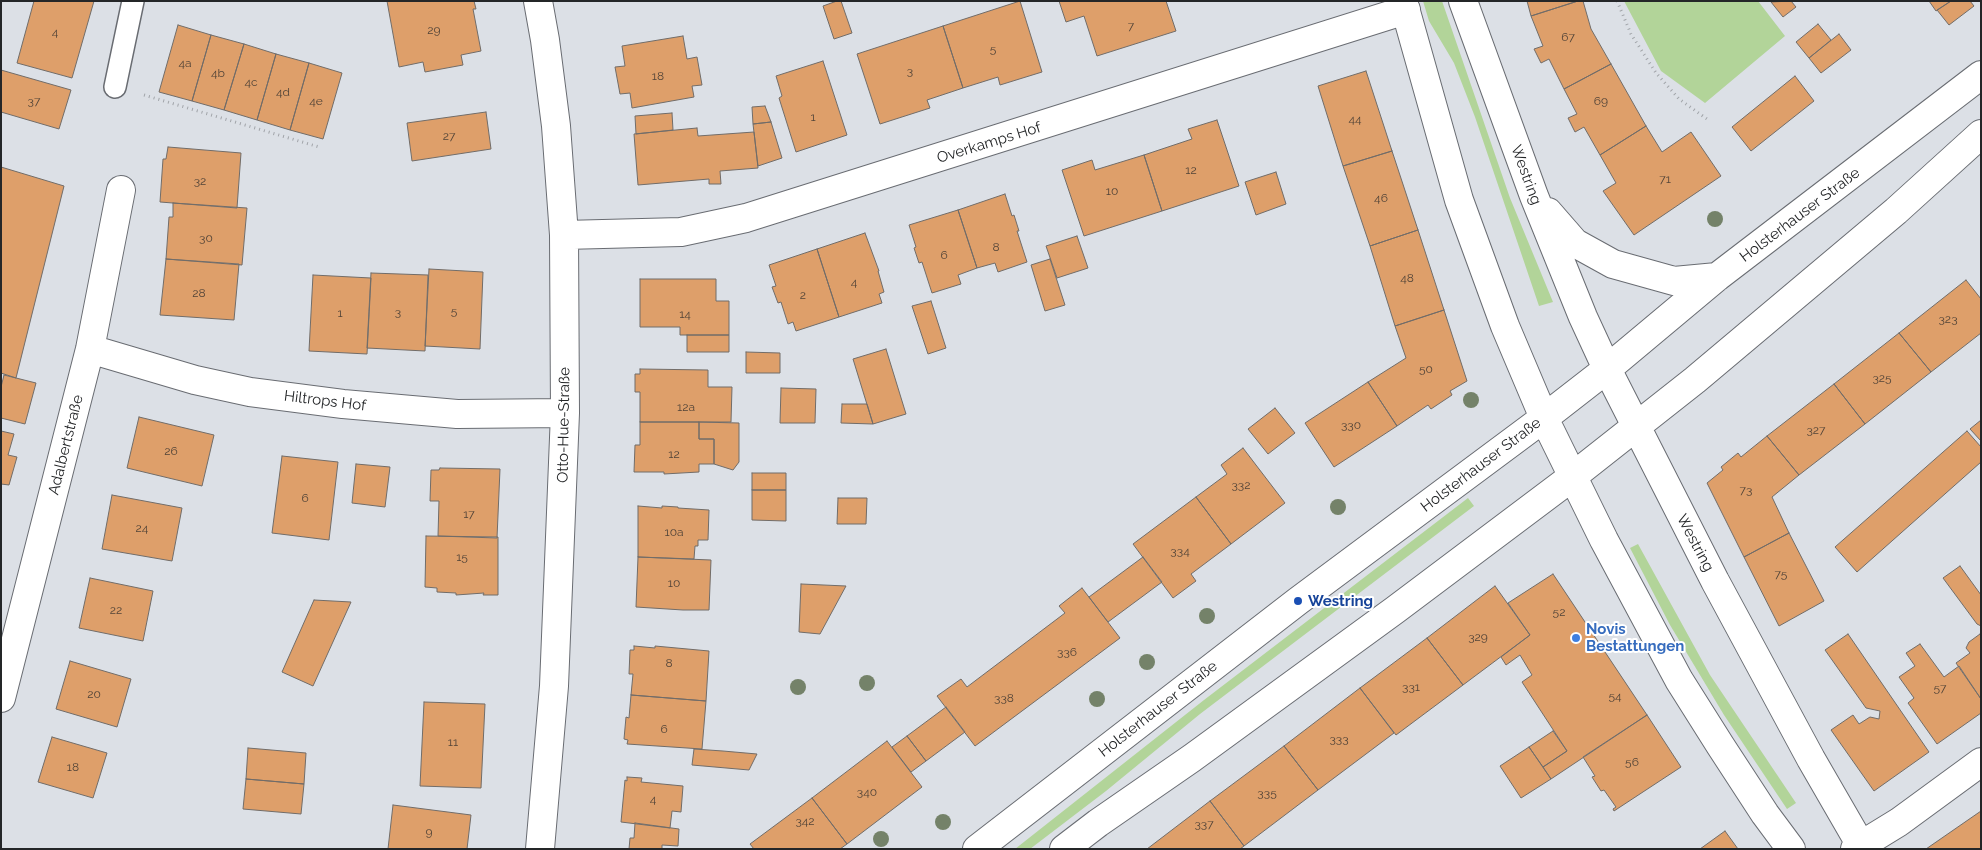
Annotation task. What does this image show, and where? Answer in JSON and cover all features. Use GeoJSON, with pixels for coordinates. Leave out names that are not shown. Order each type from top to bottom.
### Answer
{"type":"FeatureCollection","features":[{"type":"Feature","properties":{"kind":"main road","name":"Otto-Hue-Straße"},"geometry":{"type":"LineString","coordinates":[[538,1],[556,126],[564,235],[565,413],[554,686],[540,849]]}},
{"type":"Feature","properties":{"kind":"main road","name":"Westring"},"geometry":{"type":"LineString","coordinates":[[1463,1],[1534,196],[1583,317],[1607,369],[1697,547],[1860,847]]}},
{"type":"Feature","properties":{"kind":"main road","name":"Overkamps Hof"},"geometry":{"type":"LineString","coordinates":[[564,235],[682,232],[746,218],[1405,6]]}},
{"type":"Feature","properties":{"kind":"main road"},"geometry":{"type":"LineString","coordinates":[[1405,6],[1459,200],[1504,326],[1544,418],[1627,584],[1679,680],[1720,746],[1791,849]]}},
{"type":"Feature","properties":{"kind":"main road","name":"Holsterhauser Straße"},"geometry":{"type":"LineString","coordinates":[[977,849],[1298,601],[1544,418],[1607,369],[1717,277],[1981,75]]}},
{"type":"Feature","properties":{"kind":"main road"},"geometry":{"type":"LineString","coordinates":[[1064,849],[1388,616],[1572,477],[1695,380],[1896,211],[1981,134]]}},
{"type":"Feature","properties":{"kind":"main road","name":"Adalbertstraße"},"geometry":{"type":"LineString","coordinates":[[1,698],[90,349],[121,190]]}},
{"type":"Feature","properties":{"kind":"main road"},"geometry":{"type":"LineString","coordinates":[[1534,196],[1576,243],[1613,264],[1674,281],[1717,277]]}},
{"type":"Feature","properties":{"kind":"main road","name":"Hiltrops Hof"},"geometry":{"type":"LineString","coordinates":[[90,349],[195,380],[250,392],[343,404],[457,414],[565,413]]}},
{"type":"Feature","properties":{"kind":"main road"},"geometry":{"type":"LineString","coordinates":[[1860,847],[1899,822],[1981,762]]}},
{"type":"Feature","properties":{"kind":"lane"},"geometry":{"type":"LineString","coordinates":[[115,87],[133,1]]}},
{"type":"Feature","properties":{"kind":"path"},"geometry":{"type":"LineString","coordinates":[[1617,1],[1631,34],[1656,74],[1679,99],[1707,119]]}},
{"type":"Feature","properties":{"kind":"path"},"geometry":{"type":"LineString","coordinates":[[115,87],[319,147]]}},
{"type":"Feature","properties":{"kind":"green space"},"geometry":{"type":"Polygon","coordinates":[[[1423,1],[1442,1],[1510,198],[1553,302],[1539,306],[1475,117],[1454,63],[1429,21],[1423,1]]]}},
{"type":"Feature","properties":{"kind":"green space"},"geometry":{"type":"Polygon","coordinates":[[[1624,1],[1758,1],[1785,36],[1705,103],[1661,71],[1624,1]]]}},
{"type":"Feature","properties":{"kind":"green space"},"geometry":{"type":"Polygon","coordinates":[[[1468,498],[1474,506],[1200,714],[1106,791],[1030,849],[1015,849],[1204,700],[1468,498]]]}},
{"type":"Feature","properties":{"kind":"green space"},"geometry":{"type":"Polygon","coordinates":[[[1638,544],[1710,675],[1796,803],[1787,809],[1724,715],[1670,625],[1630,548],[1638,544]]]}},
{"type":"Feature","properties":{"kind":"building"},"geometry":{"type":"Polygon","coordinates":[[[34,1],[94,1],[72,78],[17,63],[34,1]]]}},
{"type":"Feature","properties":{"kind":"building"},"geometry":{"type":"Polygon","coordinates":[[[387,1],[474,1],[476,9],[473,9],[481,51],[461,55],[463,65],[425,72],[423,62],[399,67],[387,1]]]}},
{"type":"Feature","properties":{"kind":"building"},"geometry":{"type":"Polygon","coordinates":[[[841,1],[852,33],[834,39],[823,6],[841,1]]]}},
{"type":"Feature","properties":{"kind":"building"},"geometry":{"type":"Polygon","coordinates":[[[1020,1],[1042,72],[1000,85],[998,77],[963,88],[943,26],[1020,1]]]}},
{"type":"Feature","properties":{"kind":"building"},"geometry":{"type":"Polygon","coordinates":[[[1059,1],[1166,1],[1176,31],[1097,56],[1084,16],[1066,22],[1059,1]]]}},
{"type":"Feature","properties":{"kind":"building"},"geometry":{"type":"Polygon","coordinates":[[[1527,1],[1578,1],[1531,16],[1527,1]]]}},
{"type":"Feature","properties":{"kind":"building"},"geometry":{"type":"Polygon","coordinates":[[[1583,1],[1591,29],[1611,64],[1564,89],[1549,59],[1541,63],[1534,49],[1543,46],[1531,16],[1583,1]]]}},
{"type":"Feature","properties":{"kind":"building"},"geometry":{"type":"Polygon","coordinates":[[[1791,1],[1796,7],[1783,17],[1771,2],[1791,1]]]}},
{"type":"Feature","properties":{"kind":"building"},"geometry":{"type":"Polygon","coordinates":[[[1929,1],[1951,1],[1936,11],[1929,1]]]}},
{"type":"Feature","properties":{"kind":"building"},"geometry":{"type":"Polygon","coordinates":[[[1951,1],[1970,1],[1974,6],[1949,25],[1937,10],[1951,1]]]}},
{"type":"Feature","properties":{"kind":"building"},"geometry":{"type":"Polygon","coordinates":[[[1818,24],[1831,40],[1809,58],[1796,42],[1818,24]]]}},
{"type":"Feature","properties":{"kind":"building"},"geometry":{"type":"Polygon","coordinates":[[[178,25],[211,35],[192,101],[159,92],[178,25]]]}},
{"type":"Feature","properties":{"kind":"building"},"geometry":{"type":"Polygon","coordinates":[[[943,26],[963,88],[927,100],[930,108],[880,124],[857,54],[943,26]]]}},
{"type":"Feature","properties":{"kind":"building"},"geometry":{"type":"Polygon","coordinates":[[[1839,34],[1851,50],[1821,73],[1809,58],[1839,34]]]}},
{"type":"Feature","properties":{"kind":"building"},"geometry":{"type":"Polygon","coordinates":[[[211,35],[244,44],[224,110],[192,101],[211,35]]]}},
{"type":"Feature","properties":{"kind":"building"},"geometry":{"type":"Polygon","coordinates":[[[683,36],[687,59],[697,57],[702,85],[692,86],[694,97],[632,108],[630,93],[620,94],[615,67],[625,66],[622,46],[683,36]]]}},
{"type":"Feature","properties":{"kind":"building"},"geometry":{"type":"Polygon","coordinates":[[[244,44],[276,54],[257,120],[224,110],[244,44]]]}},
{"type":"Feature","properties":{"kind":"building"},"geometry":{"type":"Polygon","coordinates":[[[276,54],[309,63],[290,130],[257,120],[276,54]]]}},
{"type":"Feature","properties":{"kind":"building"},"geometry":{"type":"Polygon","coordinates":[[[823,61],[847,135],[796,152],[779,98],[782,96],[776,76],[823,61]]]}},
{"type":"Feature","properties":{"kind":"building"},"geometry":{"type":"Polygon","coordinates":[[[309,63],[342,73],[323,139],[290,130],[309,63]]]}},
{"type":"Feature","properties":{"kind":"building"},"geometry":{"type":"Polygon","coordinates":[[[1611,64],[1646,126],[1600,155],[1584,127],[1575,132],[1568,118],[1577,114],[1564,89],[1611,64]]]}},
{"type":"Feature","properties":{"kind":"building"},"geometry":{"type":"Polygon","coordinates":[[[1,70],[71,90],[59,129],[1,112],[1,70]]]}},
{"type":"Feature","properties":{"kind":"building"},"geometry":{"type":"Polygon","coordinates":[[[1366,71],[1392,151],[1343,166],[1318,86],[1366,71]]]}},
{"type":"Feature","properties":{"kind":"building"},"geometry":{"type":"Polygon","coordinates":[[[1795,76],[1814,101],[1751,151],[1732,127],[1795,76]]]}},
{"type":"Feature","properties":{"kind":"building"},"geometry":{"type":"Polygon","coordinates":[[[765,106],[771,122],[753,124],[752,107],[765,106]]]}},
{"type":"Feature","properties":{"kind":"building"},"geometry":{"type":"Polygon","coordinates":[[[486,112],[491,149],[412,161],[407,123],[486,112]]]}},
{"type":"Feature","properties":{"kind":"building"},"geometry":{"type":"Polygon","coordinates":[[[672,113],[673,130],[636,134],[635,116],[672,113]]]}},
{"type":"Feature","properties":{"kind":"building"},"geometry":{"type":"Polygon","coordinates":[[[1217,120],[1239,186],[1162,211],[1144,155],[1192,139],[1188,129],[1217,120]]]}},
{"type":"Feature","properties":{"kind":"building"},"geometry":{"type":"Polygon","coordinates":[[[771,122],[782,158],[758,166],[753,124],[771,122]]]}},
{"type":"Feature","properties":{"kind":"building"},"geometry":{"type":"Polygon","coordinates":[[[1646,126],[1662,152],[1691,132],[1721,176],[1634,235],[1603,191],[1616,183],[1600,155],[1646,126]]]}},
{"type":"Feature","properties":{"kind":"building"},"geometry":{"type":"Polygon","coordinates":[[[697,128],[698,136],[754,132],[758,168],[720,171],[721,184],[709,184],[709,179],[638,185],[634,134],[697,128]]]}},
{"type":"Feature","properties":{"kind":"building"},"geometry":{"type":"Polygon","coordinates":[[[168,147],[241,153],[237,208],[160,202],[163,159],[166,159],[168,147]]]}},
{"type":"Feature","properties":{"kind":"building"},"geometry":{"type":"Polygon","coordinates":[[[1392,151],[1418,230],[1370,246],[1343,166],[1392,151]]]}},
{"type":"Feature","properties":{"kind":"building"},"geometry":{"type":"Polygon","coordinates":[[[1144,155],[1162,211],[1084,236],[1062,170],[1092,160],[1095,170],[1144,155]]]}},
{"type":"Feature","properties":{"kind":"building"},"geometry":{"type":"Polygon","coordinates":[[[1,167],[64,186],[16,378],[1,373],[1,167]]]}},
{"type":"Feature","properties":{"kind":"building"},"geometry":{"type":"Polygon","coordinates":[[[1276,172],[1286,204],[1256,215],[1245,182],[1276,172]]]}},
{"type":"Feature","properties":{"kind":"building"},"geometry":{"type":"Polygon","coordinates":[[[1005,194],[1012,216],[1014,215],[1027,262],[998,272],[995,263],[977,268],[958,210],[1005,194]]]}},
{"type":"Feature","properties":{"kind":"building"},"geometry":{"type":"Polygon","coordinates":[[[173,203],[247,208],[242,265],[166,259],[169,217],[173,217],[173,203]]]}},
{"type":"Feature","properties":{"kind":"building"},"geometry":{"type":"Polygon","coordinates":[[[958,210],[977,268],[958,275],[961,284],[932,293],[922,262],[919,263],[909,225],[958,210]]]}},
{"type":"Feature","properties":{"kind":"building"},"geometry":{"type":"Polygon","coordinates":[[[1418,230],[1444,310],[1395,326],[1370,246],[1418,230]]]}},
{"type":"Feature","properties":{"kind":"building"},"geometry":{"type":"Polygon","coordinates":[[[865,233],[879,271],[884,292],[879,294],[882,303],[839,317],[817,249],[865,233]]]}},
{"type":"Feature","properties":{"kind":"building"},"geometry":{"type":"Polygon","coordinates":[[[1077,236],[1088,268],[1057,278],[1046,246],[1077,236]]]}},
{"type":"Feature","properties":{"kind":"building"},"geometry":{"type":"Polygon","coordinates":[[[817,249],[839,317],[796,331],[793,322],[788,324],[781,302],[778,303],[772,287],[776,286],[769,265],[817,249]]]}},
{"type":"Feature","properties":{"kind":"building"},"geometry":{"type":"Polygon","coordinates":[[[166,259],[239,264],[234,320],[160,315],[166,259]]]}},
{"type":"Feature","properties":{"kind":"building"},"geometry":{"type":"Polygon","coordinates":[[[1050,259],[1065,305],[1045,311],[1031,265],[1050,259]]]}},
{"type":"Feature","properties":{"kind":"building"},"geometry":{"type":"Polygon","coordinates":[[[429,269],[483,272],[480,349],[425,346],[429,269]]]}},
{"type":"Feature","properties":{"kind":"building"},"geometry":{"type":"Polygon","coordinates":[[[371,273],[428,275],[425,351],[367,348],[371,273]]]}},
{"type":"Feature","properties":{"kind":"building"},"geometry":{"type":"Polygon","coordinates":[[[313,275],[371,278],[367,354],[309,351],[313,275]]]}},
{"type":"Feature","properties":{"kind":"building"},"geometry":{"type":"Polygon","coordinates":[[[640,279],[716,279],[716,301],[729,301],[729,335],[680,335],[680,327],[640,327],[640,279]]]}},
{"type":"Feature","properties":{"kind":"building"},"geometry":{"type":"Polygon","coordinates":[[[1966,280],[1981,299],[1981,333],[1931,372],[1899,333],[1966,280]]]}},
{"type":"Feature","properties":{"kind":"building"},"geometry":{"type":"Polygon","coordinates":[[[931,301],[946,348],[928,354],[912,306],[931,301]]]}},
{"type":"Feature","properties":{"kind":"building"},"geometry":{"type":"Polygon","coordinates":[[[1444,310],[1467,381],[1450,391],[1452,395],[1431,409],[1428,405],[1397,426],[1368,382],[1406,358],[1395,326],[1444,310]]]}},
{"type":"Feature","properties":{"kind":"building"},"geometry":{"type":"Polygon","coordinates":[[[1899,333],[1931,372],[1865,424],[1834,384],[1899,333]]]}},
{"type":"Feature","properties":{"kind":"building"},"geometry":{"type":"Polygon","coordinates":[[[687,335],[729,335],[729,352],[687,352],[687,335]]]}},
{"type":"Feature","properties":{"kind":"building"},"geometry":{"type":"Polygon","coordinates":[[[886,349],[906,414],[873,424],[853,359],[886,349]]]}},
{"type":"Feature","properties":{"kind":"building"},"geometry":{"type":"Polygon","coordinates":[[[746,352],[780,353],[780,373],[746,373],[746,352]]]}},
{"type":"Feature","properties":{"kind":"building"},"geometry":{"type":"Polygon","coordinates":[[[640,369],[708,370],[708,387],[732,387],[731,422],[640,422],[640,392],[635,392],[635,374],[640,374],[640,369]]]}},
{"type":"Feature","properties":{"kind":"building"},"geometry":{"type":"Polygon","coordinates":[[[4,375],[36,383],[25,424],[1,418],[1,387],[4,375]]]}},
{"type":"Feature","properties":{"kind":"building"},"geometry":{"type":"Polygon","coordinates":[[[1368,382],[1397,426],[1334,467],[1305,423],[1368,382]]]}},
{"type":"Feature","properties":{"kind":"building"},"geometry":{"type":"Polygon","coordinates":[[[1834,384],[1865,424],[1799,475],[1767,436],[1834,384]]]}},
{"type":"Feature","properties":{"kind":"building"},"geometry":{"type":"Polygon","coordinates":[[[781,388],[816,389],[815,423],[780,423],[781,388]]]}},
{"type":"Feature","properties":{"kind":"building"},"geometry":{"type":"Polygon","coordinates":[[[842,404],[867,404],[873,424],[841,423],[842,404]]]}},
{"type":"Feature","properties":{"kind":"building"},"geometry":{"type":"Polygon","coordinates":[[[1275,408],[1295,433],[1268,454],[1248,429],[1275,408]]]}},
{"type":"Feature","properties":{"kind":"building"},"geometry":{"type":"Polygon","coordinates":[[[139,417],[214,435],[202,486],[127,468],[139,417]]]}},
{"type":"Feature","properties":{"kind":"building"},"geometry":{"type":"Polygon","coordinates":[[[1981,420],[1981,441],[1970,429],[1981,420]]]}},
{"type":"Feature","properties":{"kind":"building"},"geometry":{"type":"Polygon","coordinates":[[[640,422],[699,422],[699,439],[714,439],[714,464],[699,464],[699,472],[664,474],[664,472],[634,472],[635,445],[640,445],[640,422]]]}},
{"type":"Feature","properties":{"kind":"building"},"geometry":{"type":"Polygon","coordinates":[[[699,422],[739,423],[739,462],[733,470],[714,464],[714,439],[699,439],[699,422]]]}},
{"type":"Feature","properties":{"kind":"building"},"geometry":{"type":"Polygon","coordinates":[[[1,431],[14,434],[8,455],[17,457],[9,485],[1,484],[1,431]]]}},
{"type":"Feature","properties":{"kind":"building"},"geometry":{"type":"Polygon","coordinates":[[[1967,431],[1981,447],[1981,462],[1857,572],[1835,547],[1967,431]]]}},
{"type":"Feature","properties":{"kind":"building"},"geometry":{"type":"Polygon","coordinates":[[[1767,436],[1799,475],[1772,497],[1789,533],[1744,557],[1707,483],[1723,470],[1721,467],[1738,453],[1741,457],[1767,436]]]}},
{"type":"Feature","properties":{"kind":"building"},"geometry":{"type":"Polygon","coordinates":[[[1243,448],[1285,503],[1231,544],[1196,497],[1227,474],[1221,465],[1243,448]]]}},
{"type":"Feature","properties":{"kind":"building"},"geometry":{"type":"Polygon","coordinates":[[[282,456],[338,462],[329,540],[272,533],[282,456]]]}},
{"type":"Feature","properties":{"kind":"building"},"geometry":{"type":"Polygon","coordinates":[[[356,464],[390,467],[385,507],[352,503],[356,464]]]}},
{"type":"Feature","properties":{"kind":"building"},"geometry":{"type":"Polygon","coordinates":[[[440,468],[500,469],[497,538],[438,536],[439,501],[430,501],[431,470],[439,470],[440,468]]]}},
{"type":"Feature","properties":{"kind":"building"},"geometry":{"type":"Polygon","coordinates":[[[752,473],[786,473],[786,490],[752,490],[752,473]]]}},
{"type":"Feature","properties":{"kind":"building"},"geometry":{"type":"Polygon","coordinates":[[[752,490],[786,490],[786,521],[752,520],[752,490]]]}},
{"type":"Feature","properties":{"kind":"building"},"geometry":{"type":"Polygon","coordinates":[[[112,495],[182,508],[172,561],[102,549],[112,495]]]}},
{"type":"Feature","properties":{"kind":"building"},"geometry":{"type":"Polygon","coordinates":[[[1196,497],[1231,544],[1191,574],[1196,581],[1173,598],[1133,544],[1196,497]]]}},
{"type":"Feature","properties":{"kind":"building"},"geometry":{"type":"Polygon","coordinates":[[[838,498],[867,498],[866,524],[837,524],[838,498]]]}},
{"type":"Feature","properties":{"kind":"building"},"geometry":{"type":"Polygon","coordinates":[[[638,506],[709,510],[708,540],[698,540],[698,546],[695,546],[694,559],[638,557],[638,506]]]}},
{"type":"Feature","properties":{"kind":"building"},"geometry":{"type":"Polygon","coordinates":[[[1789,533],[1824,601],[1779,626],[1744,557],[1789,533]]]}},
{"type":"Feature","properties":{"kind":"building"},"geometry":{"type":"Polygon","coordinates":[[[426,536],[498,537],[498,595],[483,595],[484,593],[456,595],[456,593],[437,592],[437,588],[425,587],[426,536]]]}},
{"type":"Feature","properties":{"kind":"building"},"geometry":{"type":"Polygon","coordinates":[[[638,557],[711,560],[709,610],[636,607],[638,557]]]}},
{"type":"Feature","properties":{"kind":"building"},"geometry":{"type":"Polygon","coordinates":[[[1143,557],[1162,582],[1108,622],[1089,597],[1143,557]]]}},
{"type":"Feature","properties":{"kind":"building"},"geometry":{"type":"Polygon","coordinates":[[[1960,566],[1981,595],[1981,626],[1977,624],[1943,578],[1960,566]]]}},
{"type":"Feature","properties":{"kind":"building"},"geometry":{"type":"Polygon","coordinates":[[[1553,574],[1647,715],[1551,779],[1543,767],[1567,751],[1522,682],[1532,675],[1520,655],[1506,665],[1501,657],[1530,635],[1508,603],[1553,574]]]}},
{"type":"Feature","properties":{"kind":"building"},"geometry":{"type":"Polygon","coordinates":[[[90,578],[153,591],[143,641],[79,628],[90,578]]]}},
{"type":"Feature","properties":{"kind":"building"},"geometry":{"type":"Polygon","coordinates":[[[801,584],[846,586],[820,634],[799,632],[801,584]]]}},
{"type":"Feature","properties":{"kind":"building"},"geometry":{"type":"Polygon","coordinates":[[[1495,586],[1530,635],[1463,685],[1427,638],[1495,586]]]}},
{"type":"Feature","properties":{"kind":"building"},"geometry":{"type":"Polygon","coordinates":[[[1082,588],[1120,638],[975,746],[937,696],[961,679],[967,687],[1065,613],[1059,606],[1082,588]]]}},
{"type":"Feature","properties":{"kind":"building"},"geometry":{"type":"Polygon","coordinates":[[[314,600],[351,602],[313,686],[282,672],[314,600]]]}},
{"type":"Feature","properties":{"kind":"building"},"geometry":{"type":"Polygon","coordinates":[[[1848,634],[1929,752],[1874,791],[1831,730],[1853,715],[1859,724],[1870,717],[1879,719],[1880,711],[1866,708],[1825,650],[1848,634]]]}},
{"type":"Feature","properties":{"kind":"building"},"geometry":{"type":"Polygon","coordinates":[[[1980,634],[1981,699],[1956,663],[1970,653],[1966,648],[1969,642],[1980,634]]]}},
{"type":"Feature","properties":{"kind":"building"},"geometry":{"type":"Polygon","coordinates":[[[1427,638],[1463,685],[1396,735],[1360,688],[1427,638]]]}},
{"type":"Feature","properties":{"kind":"building"},"geometry":{"type":"Polygon","coordinates":[[[1920,644],[1944,677],[1959,666],[1981,699],[1981,713],[1937,744],[1908,703],[1914,698],[1899,677],[1915,666],[1906,653],[1920,644]]]}},
{"type":"Feature","properties":{"kind":"building"},"geometry":{"type":"Polygon","coordinates":[[[634,646],[709,651],[706,701],[631,695],[633,674],[629,674],[630,650],[634,650],[634,646]]]}},
{"type":"Feature","properties":{"kind":"building"},"geometry":{"type":"Polygon","coordinates":[[[70,661],[131,679],[117,727],[56,709],[70,661]]]}},
{"type":"Feature","properties":{"kind":"building"},"geometry":{"type":"Polygon","coordinates":[[[1360,688],[1394,733],[1318,790],[1284,746],[1360,688]]]}},
{"type":"Feature","properties":{"kind":"building"},"geometry":{"type":"Polygon","coordinates":[[[631,695],[706,701],[702,749],[627,744],[628,740],[624,739],[626,717],[629,718],[631,695]]]}},
{"type":"Feature","properties":{"kind":"building"},"geometry":{"type":"Polygon","coordinates":[[[424,702],[485,704],[481,788],[420,786],[424,702]]]}},
{"type":"Feature","properties":{"kind":"building"},"geometry":{"type":"Polygon","coordinates":[[[946,707],[965,732],[926,761],[907,736],[946,707]]]}},
{"type":"Feature","properties":{"kind":"building"},"geometry":{"type":"Polygon","coordinates":[[[1647,715],[1681,767],[1614,811],[1613,809],[1616,807],[1604,790],[1601,791],[1592,777],[1595,776],[1583,757],[1647,715]]]}},
{"type":"Feature","properties":{"kind":"building"},"geometry":{"type":"Polygon","coordinates":[[[1553,731],[1567,751],[1543,767],[1529,747],[1553,731]]]}},
{"type":"Feature","properties":{"kind":"building"},"geometry":{"type":"Polygon","coordinates":[[[907,736],[926,761],[911,772],[892,747],[907,736]]]}},
{"type":"Feature","properties":{"kind":"building"},"geometry":{"type":"Polygon","coordinates":[[[52,737],[107,753],[93,798],[38,782],[52,737]]]}},
{"type":"Feature","properties":{"kind":"building"},"geometry":{"type":"Polygon","coordinates":[[[887,741],[922,787],[847,844],[812,798],[887,741]]]}},
{"type":"Feature","properties":{"kind":"building"},"geometry":{"type":"Polygon","coordinates":[[[1284,746],[1318,790],[1244,846],[1210,801],[1284,746]]]}},
{"type":"Feature","properties":{"kind":"building"},"geometry":{"type":"Polygon","coordinates":[[[1529,747],[1551,779],[1521,798],[1500,766],[1529,747]]]}},
{"type":"Feature","properties":{"kind":"building"},"geometry":{"type":"Polygon","coordinates":[[[248,748],[306,753],[304,784],[246,779],[248,748]]]}},
{"type":"Feature","properties":{"kind":"building"},"geometry":{"type":"Polygon","coordinates":[[[694,749],[757,754],[749,770],[692,765],[694,749]]]}},
{"type":"Feature","properties":{"kind":"building"},"geometry":{"type":"Polygon","coordinates":[[[627,777],[642,778],[641,782],[683,786],[681,812],[672,811],[670,828],[621,822],[625,780],[627,781],[627,777]]]}},
{"type":"Feature","properties":{"kind":"building"},"geometry":{"type":"Polygon","coordinates":[[[246,779],[304,784],[301,814],[243,809],[246,779]]]}},
{"type":"Feature","properties":{"kind":"building"},"geometry":{"type":"Polygon","coordinates":[[[812,798],[847,844],[840,849],[754,849],[750,844],[812,798]]]}},
{"type":"Feature","properties":{"kind":"building"},"geometry":{"type":"Polygon","coordinates":[[[1210,801],[1244,846],[1240,849],[1147,849],[1210,801]]]}},
{"type":"Feature","properties":{"kind":"building"},"geometry":{"type":"Polygon","coordinates":[[[393,805],[471,815],[467,849],[388,849],[393,805]]]}},
{"type":"Feature","properties":{"kind":"building"},"geometry":{"type":"Polygon","coordinates":[[[1981,811],[1981,849],[1926,849],[1981,811]]]}},
{"type":"Feature","properties":{"kind":"building"},"geometry":{"type":"Polygon","coordinates":[[[635,823],[679,829],[678,846],[662,845],[662,849],[629,849],[630,838],[634,838],[635,823]]]}},
{"type":"Feature","properties":{"kind":"building"},"geometry":{"type":"Polygon","coordinates":[[[1725,831],[1738,849],[1700,849],[1725,831]]]}},
{"type":"Feature","properties":{"kind":"place","name":"Westring"},"geometry":{"type":"Point","coordinates":[1298,601]}},
{"type":"Feature","properties":{"kind":"place","name":"Novis Bestattungen"},"geometry":{"type":"Point","coordinates":[1576,638]}}]}
